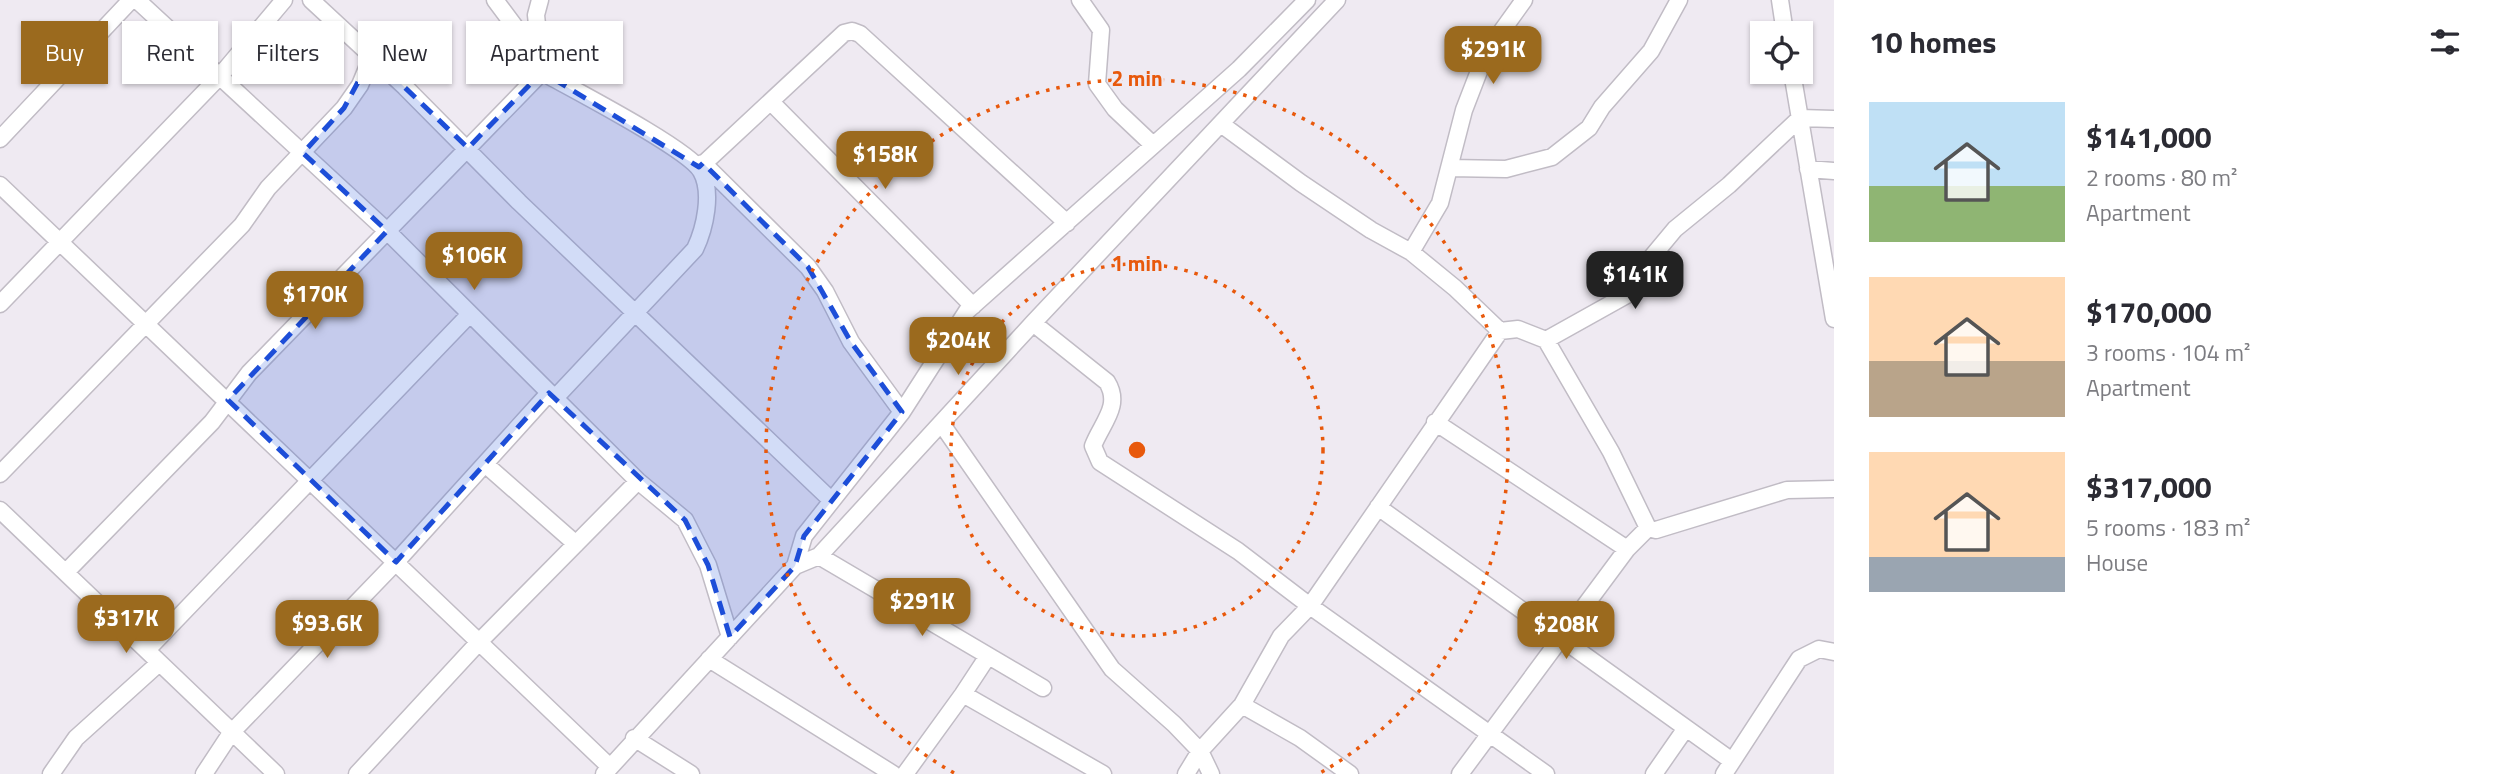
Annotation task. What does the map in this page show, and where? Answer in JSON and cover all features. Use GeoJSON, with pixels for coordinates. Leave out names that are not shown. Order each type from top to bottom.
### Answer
{"type":"FeatureCollection","features":[{"type":"Feature","properties":{"kind":"street"},"geometry":{"type":"LineString","coordinates":[[0,139],[131,0]]}},
{"type":"Feature","properties":{"kind":"street"},"geometry":{"type":"LineString","coordinates":[[137,0],[387,231],[638,481],[685,520],[708,565],[730,637]]}},
{"type":"Feature","properties":{"kind":"street"},"geometry":{"type":"LineString","coordinates":[[0,304],[220,76],[284,0]]}},
{"type":"Feature","properties":{"kind":"street"},"geometry":{"type":"LineString","coordinates":[[311,0],[358,43]]}},
{"type":"Feature","properties":{"kind":"street"},"geometry":{"type":"LineString","coordinates":[[495,0],[510,21]]}},
{"type":"Feature","properties":{"kind":"street"},"geometry":{"type":"LineString","coordinates":[[536,21],[540,0]]}},
{"type":"Feature","properties":{"kind":"street"},"geometry":{"type":"LineString","coordinates":[[1080,0],[1101,30],[1097,84],[1115,108],[1152,144]]}},
{"type":"Feature","properties":{"kind":"street"},"geometry":{"type":"LineString","coordinates":[[795,566],[804,536],[902,412],[973,306],[1239,69],[1307,0]]}},
{"type":"Feature","properties":{"kind":"street"},"geometry":{"type":"LineString","coordinates":[[0,185],[479,642],[607,771],[634,738],[795,566],[819,556],[1033,323],[1337,0]]}},
{"type":"Feature","properties":{"kind":"street"},"geometry":{"type":"LineString","coordinates":[[1411,253],[1440,203],[1464,110],[1486,53],[1524,0]]}},
{"type":"Feature","properties":{"kind":"street"},"geometry":{"type":"LineString","coordinates":[[1450,167],[1506,169],[1552,156],[1589,128],[1602,107],[1651,51],[1679,0]]}},
{"type":"Feature","properties":{"kind":"street"},"geometry":{"type":"LineString","coordinates":[[1781,0],[1784,21]]}},
{"type":"Feature","properties":{"kind":"street"},"geometry":{"type":"LineString","coordinates":[[701,165],[844,33],[852,31],[860,34],[1067,223]]}},
{"type":"Feature","properties":{"kind":"street"},"geometry":{"type":"LineString","coordinates":[[0,474],[242,225],[268,188],[344,108],[360,84]]}},
{"type":"Feature","properties":{"kind":"street"},"geometry":{"type":"LineString","coordinates":[[401,84],[519,202],[831,500]]}},
{"type":"Feature","properties":{"kind":"street"},"geometry":{"type":"LineString","coordinates":[[68,571],[212,422],[249,373],[468,148],[524,84]]}},
{"type":"Feature","properties":{"kind":"street"},"geometry":{"type":"LineString","coordinates":[[571,84],[701,165],[808,267],[825,291],[851,342],[902,412]]}},
{"type":"Feature","properties":{"kind":"street"},"geometry":{"type":"LineString","coordinates":[[1794,84],[1808,169],[1830,271],[1834,319]]}},
{"type":"Feature","properties":{"kind":"street"},"geometry":{"type":"LineString","coordinates":[[771,102],[973,306]]}},
{"type":"Feature","properties":{"kind":"street"},"geometry":{"type":"LineString","coordinates":[[1546,340],[1641,287],[1650,259],[1675,229],[1730,185],[1800,118],[1834,119]]}},
{"type":"Feature","properties":{"kind":"street"},"geometry":{"type":"LineString","coordinates":[[1222,124],[1331,203],[1411,253],[1455,288],[1500,331]]}},
{"type":"Feature","properties":{"kind":"street"},"geometry":{"type":"LineString","coordinates":[[204,774],[231,733],[396,562],[485,464],[695,249],[702,234],[705,183],[701,165]]}},
{"type":"Feature","properties":{"kind":"street"},"geometry":{"type":"LineString","coordinates":[[1808,169],[1834,171]]}},
{"type":"Feature","properties":{"kind":"street"},"geometry":{"type":"LineString","coordinates":[[147,650],[470,314]]}},
{"type":"Feature","properties":{"kind":"street"},"geometry":{"type":"LineString","coordinates":[[1033,323],[1107,382],[1113,392],[1111,410],[1093,446],[1100,462],[1238,551],[1310,606],[1492,733],[1545,774]]}},
{"type":"Feature","properties":{"kind":"street"},"geometry":{"type":"LineString","coordinates":[[1186,774],[1200,751],[1242,705],[1281,636],[1310,606],[1500,331],[1518,329],[1546,340],[1611,452],[1648,527],[1656,530],[1787,489],[1834,489]]}},
{"type":"Feature","properties":{"kind":"street"},"geometry":{"type":"LineString","coordinates":[[1435,422],[1627,549]]}},
{"type":"Feature","properties":{"kind":"street"},"geometry":{"type":"LineString","coordinates":[[942,423],[1112,669],[1200,751],[1211,774]]}},
{"type":"Feature","properties":{"kind":"street"},"geometry":{"type":"LineString","coordinates":[[485,464],[576,544]]}},
{"type":"Feature","properties":{"kind":"street"},"geometry":{"type":"LineString","coordinates":[[357,774],[479,642],[638,481]]}},
{"type":"Feature","properties":{"kind":"street"},"geometry":{"type":"LineString","coordinates":[[1378,507],[1686,728],[1728,768],[1799,659],[1818,649],[1834,652]]}},
{"type":"Feature","properties":{"kind":"street"},"geometry":{"type":"LineString","coordinates":[[0,510],[68,571],[158,664],[276,774]]}},
{"type":"Feature","properties":{"kind":"street"},"geometry":{"type":"LineString","coordinates":[[1460,774],[1627,549],[1648,527]]}},
{"type":"Feature","properties":{"kind":"street"},"geometry":{"type":"LineString","coordinates":[[819,556],[1043,688]]}},
{"type":"Feature","properties":{"kind":"street"},"geometry":{"type":"LineString","coordinates":[[905,774],[988,656]]}},
{"type":"Feature","properties":{"kind":"street"},"geometry":{"type":"LineString","coordinates":[[709,659],[893,774]]}},
{"type":"Feature","properties":{"kind":"street"},"geometry":{"type":"LineString","coordinates":[[51,774],[76,738],[158,664]]}},
{"type":"Feature","properties":{"kind":"street"},"geometry":{"type":"LineString","coordinates":[[963,694],[1103,774]]}},
{"type":"Feature","properties":{"kind":"street"},"geometry":{"type":"LineString","coordinates":[[1242,705],[1300,738],[1350,774]]}},
{"type":"Feature","properties":{"kind":"street"},"geometry":{"type":"LineString","coordinates":[[1654,774],[1686,728]]}},
{"type":"Feature","properties":{"kind":"street"},"geometry":{"type":"LineString","coordinates":[[634,738],[691,774]]}},
{"type":"Feature","properties":{"kind":"highlighted area"},"geometry":{"type":"Polygon","coordinates":[[[372,56],[468,148],[542,72],[699,167],[703,163],[808,267],[851,342],[902,412],[804,536],[795,566],[730,637],[708,565],[685,520],[549,393],[396,562],[228,400],[387,231],[303,153],[344,108],[372,56]]]}}]}
